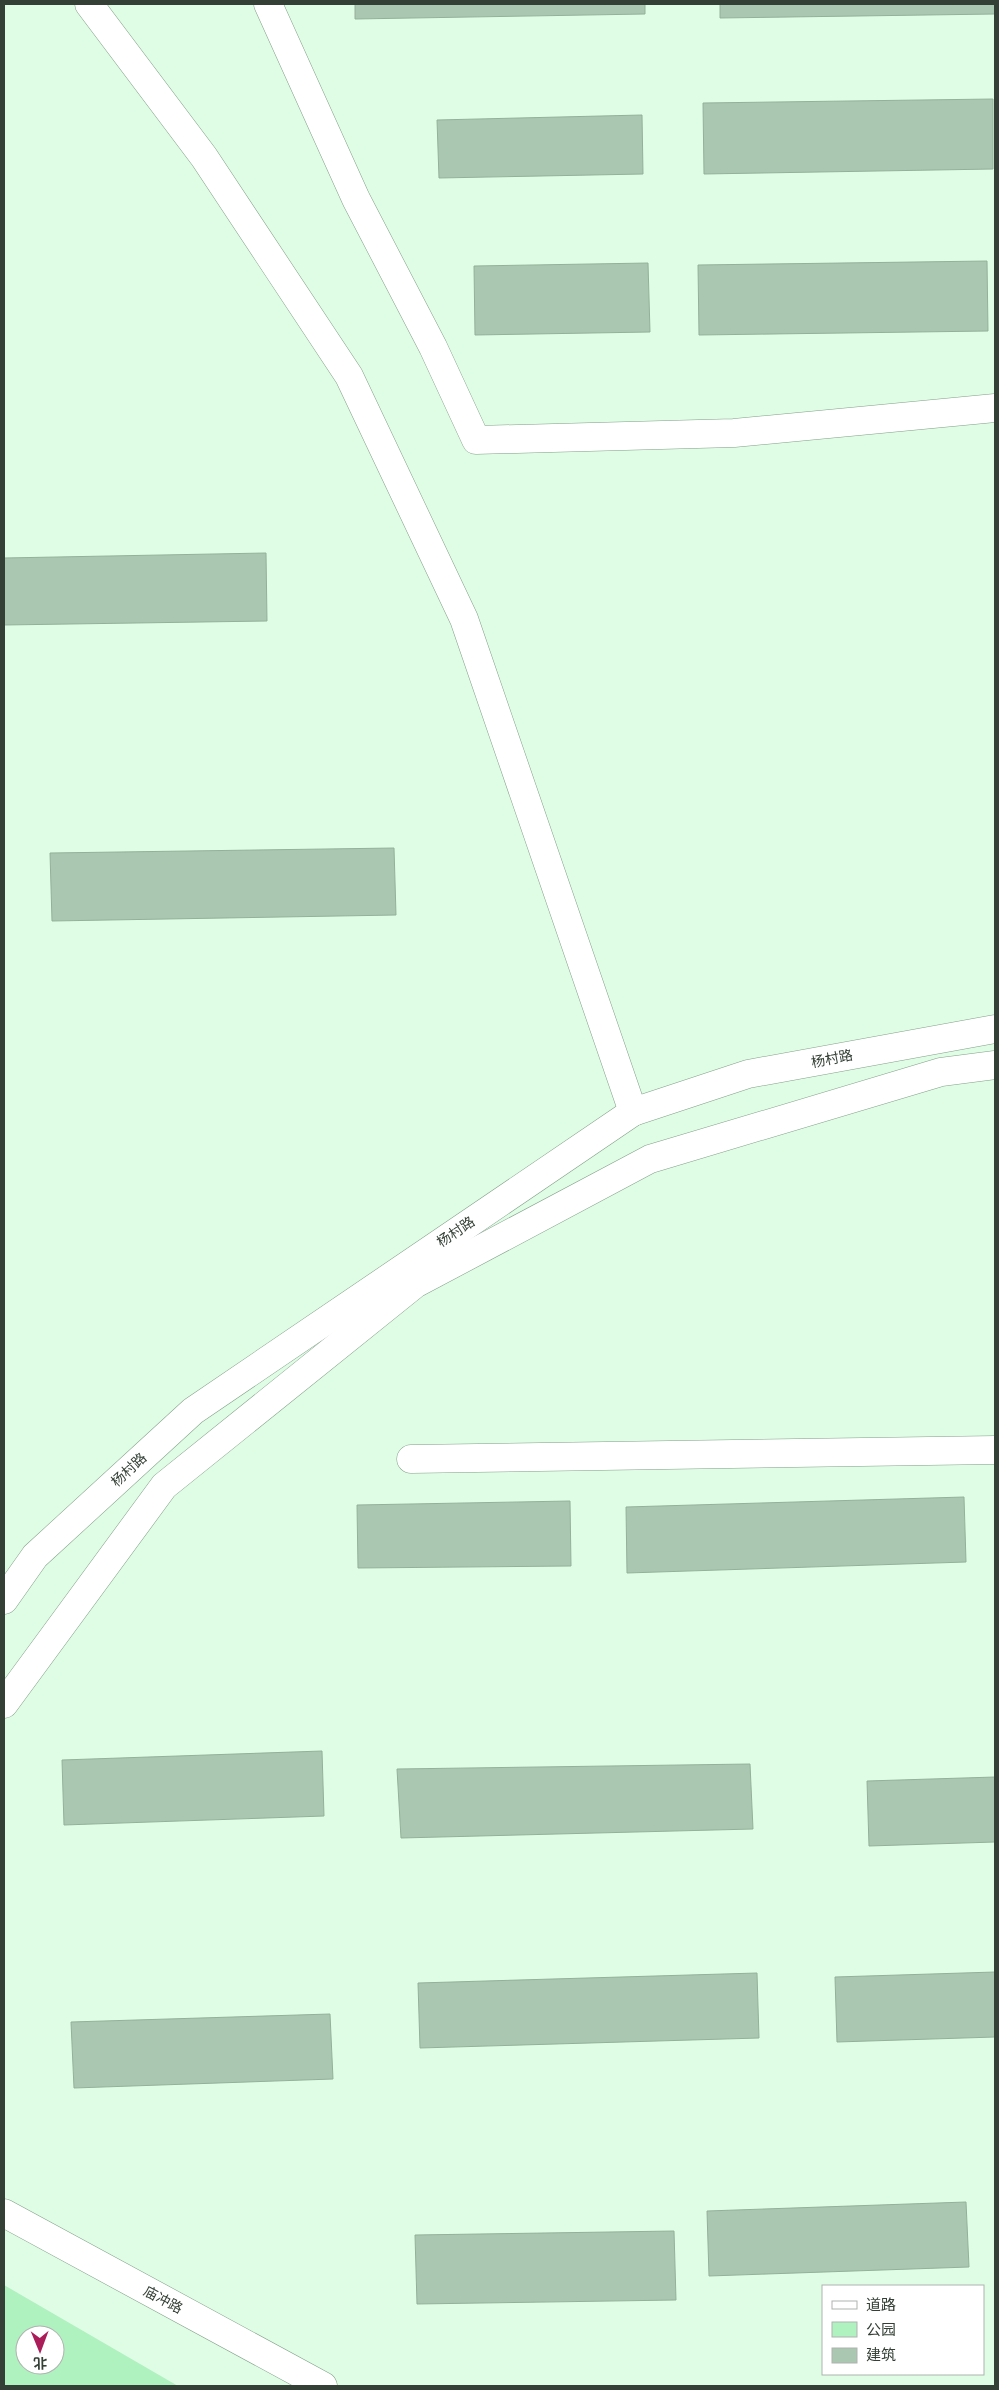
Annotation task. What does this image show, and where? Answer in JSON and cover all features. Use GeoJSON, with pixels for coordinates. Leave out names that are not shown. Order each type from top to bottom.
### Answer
{"type":"FeatureCollection","features":[{"type":"Feature","properties":{"kind":"street"},"geometry":{"type":"LineString","coordinates":[[89,4],[204,157],[349,376],[464,619],[634,1112]]}},
{"type":"Feature","properties":{"kind":"street"},"geometry":{"type":"LineString","coordinates":[[268,4],[356,198],[433,347],[476,440],[734,433],[995,408]]}},
{"type":"Feature","properties":{"kind":"street","name":"杨村路"},"geometry":{"type":"LineString","coordinates":[[4,1600],[36,1556],[193,1411],[634,1112],[748,1074],[995,1029]]}},
{"type":"Feature","properties":{"kind":"street"},"geometry":{"type":"LineString","coordinates":[[4,1704],[164,1486],[415,1284],[650,1159],[941,1072],[995,1065]]}},
{"type":"Feature","properties":{"kind":"street"},"geometry":{"type":"LineString","coordinates":[[411,1459],[995,1450]]}},
{"type":"Feature","properties":{"kind":"street","name":"庙冲路"},"geometry":{"type":"LineString","coordinates":[[4,2213],[323,2386]]}},
{"type":"Feature","properties":{"kind":"green space"},"geometry":{"type":"Polygon","coordinates":[[[4,2285],[178,2386],[4,2386],[4,2285]]]}},
{"type":"Feature","properties":{"kind":"building"},"geometry":{"type":"Polygon","coordinates":[[[355,4],[645,4],[645,14],[355,19],[355,4]]]}},
{"type":"Feature","properties":{"kind":"building"},"geometry":{"type":"Polygon","coordinates":[[[720,4],[995,4],[995,14],[720,18],[720,4]]]}},
{"type":"Feature","properties":{"kind":"building"},"geometry":{"type":"Polygon","coordinates":[[[993,99],[993,169],[704,174],[703,103],[993,99]]]}},
{"type":"Feature","properties":{"kind":"building"},"geometry":{"type":"Polygon","coordinates":[[[642,115],[643,174],[439,178],[437,120],[642,115]]]}},
{"type":"Feature","properties":{"kind":"building"},"geometry":{"type":"Polygon","coordinates":[[[987,261],[988,331],[699,335],[698,265],[987,261]]]}},
{"type":"Feature","properties":{"kind":"building"},"geometry":{"type":"Polygon","coordinates":[[[648,263],[650,332],[475,335],[474,266],[648,263]]]}},
{"type":"Feature","properties":{"kind":"building"},"geometry":{"type":"Polygon","coordinates":[[[266,553],[267,621],[4,625],[4,558],[266,553]]]}},
{"type":"Feature","properties":{"kind":"building"},"geometry":{"type":"Polygon","coordinates":[[[394,848],[396,915],[52,921],[50,853],[394,848]]]}},
{"type":"Feature","properties":{"kind":"building"},"geometry":{"type":"Polygon","coordinates":[[[964,1497],[966,1562],[627,1573],[626,1507],[964,1497]]]}},
{"type":"Feature","properties":{"kind":"building"},"geometry":{"type":"Polygon","coordinates":[[[570,1501],[571,1566],[358,1568],[357,1505],[570,1501]]]}},
{"type":"Feature","properties":{"kind":"building"},"geometry":{"type":"Polygon","coordinates":[[[322,1751],[324,1816],[64,1825],[62,1760],[322,1751]]]}},
{"type":"Feature","properties":{"kind":"building"},"geometry":{"type":"Polygon","coordinates":[[[750,1764],[753,1829],[401,1838],[397,1769],[750,1764]]]}},
{"type":"Feature","properties":{"kind":"building"},"geometry":{"type":"Polygon","coordinates":[[[995,1777],[995,1842],[869,1846],[867,1781],[995,1777]]]}},
{"type":"Feature","properties":{"kind":"building"},"geometry":{"type":"Polygon","coordinates":[[[995,1972],[995,2037],[837,2042],[835,1977],[995,1972]]]}},
{"type":"Feature","properties":{"kind":"building"},"geometry":{"type":"Polygon","coordinates":[[[757,1973],[759,2038],[420,2048],[418,1983],[757,1973]]]}},
{"type":"Feature","properties":{"kind":"building"},"geometry":{"type":"Polygon","coordinates":[[[330,2014],[333,2079],[74,2088],[71,2022],[330,2014]]]}},
{"type":"Feature","properties":{"kind":"building"},"geometry":{"type":"Polygon","coordinates":[[[966,2202],[969,2267],[709,2276],[707,2211],[966,2202]]]}},
{"type":"Feature","properties":{"kind":"building"},"geometry":{"type":"Polygon","coordinates":[[[674,2231],[676,2300],[417,2304],[415,2235],[674,2231]]]}}]}
